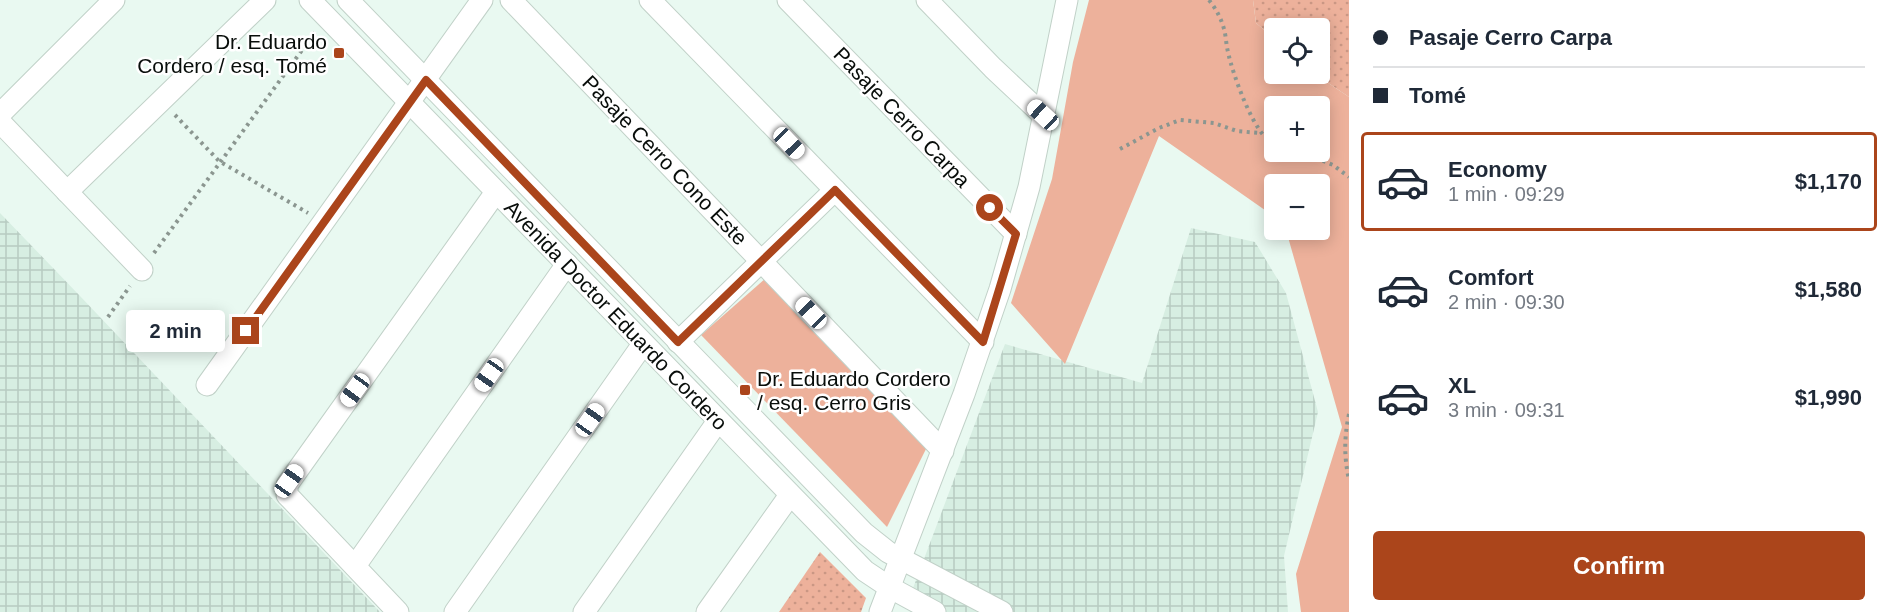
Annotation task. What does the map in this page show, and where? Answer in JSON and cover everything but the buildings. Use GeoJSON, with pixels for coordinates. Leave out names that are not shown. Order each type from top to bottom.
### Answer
{"type":"FeatureCollection","features":[{"type":"Feature","properties":{"kind":"street"},"geometry":{"type":"LineString","coordinates":[[0,114],[114,0]]}},
{"type":"Feature","properties":{"kind":"street"},"geometry":{"type":"LineString","coordinates":[[67,192],[265,0]]}},
{"type":"Feature","properties":{"kind":"street","name":"Avenida Doctor Eduardo Cordero"},"geometry":{"type":"LineString","coordinates":[[310,0],[865,571],[935,612]]}},
{"type":"Feature","properties":{"kind":"street","name":"Avenida Doctor Eduardo Cordero"},"geometry":{"type":"LineString","coordinates":[[348,0],[864,533],[900,558],[1002,612]]}},
{"type":"Feature","properties":{"kind":"street"},"geometry":{"type":"LineString","coordinates":[[207,385],[482,0]]}},
{"type":"Feature","properties":{"kind":"street","name":"Pasaje Cerro Cono Este"},"geometry":{"type":"LineString","coordinates":[[511,0],[943,451]]}},
{"type":"Feature","properties":{"kind":"street"},"geometry":{"type":"LineString","coordinates":[[650,0],[983,342]]}},
{"type":"Feature","properties":{"kind":"street","name":"Pasaje Cerro Carpa"},"geometry":{"type":"LineString","coordinates":[[788,0],[1016,234]]}},
{"type":"Feature","properties":{"kind":"street"},"geometry":{"type":"LineString","coordinates":[[927,0],[993,68],[1043,115]]}},
{"type":"Feature","properties":{"kind":"street"},"geometry":{"type":"LineString","coordinates":[[880,612],[983,342],[1016,234],[1029,187],[1067,0]]}},
{"type":"Feature","properties":{"kind":"street"},"geometry":{"type":"LineString","coordinates":[[0,122],[142,270]]}},
{"type":"Feature","properties":{"kind":"street"},"geometry":{"type":"LineString","coordinates":[[678,342],[835,190]]}},
{"type":"Feature","properties":{"kind":"street"},"geometry":{"type":"LineString","coordinates":[[398,612],[290,498],[286,490],[289,481],[496,192]]}},
{"type":"Feature","properties":{"kind":"street"},"geometry":{"type":"LineString","coordinates":[[355,566],[567,264]]}},
{"type":"Feature","properties":{"kind":"street"},"geometry":{"type":"LineString","coordinates":[[455,612],[643,344]]}},
{"type":"Feature","properties":{"kind":"street"},"geometry":{"type":"LineString","coordinates":[[584,612],[718,421]]}},
{"type":"Feature","properties":{"kind":"street"},"geometry":{"type":"LineString","coordinates":[[707,612],[790,495]]}},
{"type":"Feature","properties":{"kind":"path"},"geometry":{"type":"LineString","coordinates":[[1209,0],[1216,9],[1224,29],[1227,51],[1236,81],[1264,137]]}},
{"type":"Feature","properties":{"kind":"path"},"geometry":{"type":"LineString","coordinates":[[108,317],[219,161],[326,17]]}},
{"type":"Feature","properties":{"kind":"path"},"geometry":{"type":"LineString","coordinates":[[162,100],[219,161],[324,222]]}},
{"type":"Feature","properties":{"kind":"path"},"geometry":{"type":"LineString","coordinates":[[1120,149],[1159,128],[1180,120],[1214,123],[1237,131],[1260,133]]}},
{"type":"Feature","properties":{"kind":"path"},"geometry":{"type":"LineString","coordinates":[[1326,162],[1349,177]]}},
{"type":"Feature","properties":{"kind":"path"},"geometry":{"type":"LineString","coordinates":[[1349,414],[1344,435],[1344,456],[1349,480]]}},
{"type":"Feature","properties":{"kind":"shaded area"},"geometry":{"type":"Polygon","coordinates":[[[1089,0],[1253,0],[1256,23],[1264,30],[1264,84],[1330,84],[1349,97],[1349,612],[1301,612],[1296,574],[1342,427],[1289,240],[1330,240],[1330,174],[1264,174],[1264,209],[1159,136],[1065,364],[1011,303],[1052,179],[1073,62],[1089,0]]]}},
{"type":"Feature","properties":{"kind":"shaded area"},"geometry":{"type":"Polygon","coordinates":[[[1253,0],[1349,0],[1349,97],[1330,84],[1330,18],[1264,18],[1264,30],[1256,23],[1253,0]]]}},
{"type":"Feature","properties":{"kind":"shaded area"},"geometry":{"type":"Polygon","coordinates":[[[0,213],[80,296],[380,612],[0,612],[0,213]]]}},
{"type":"Feature","properties":{"kind":"shaded area"},"geometry":{"type":"Polygon","coordinates":[[[1191,228],[1255,242],[1286,293],[1318,412],[1284,556],[1288,612],[921,612],[907,604],[1005,344],[1142,383],[1191,228]]]}},
{"type":"Feature","properties":{"kind":"shaded area"},"geometry":{"type":"Polygon","coordinates":[[[766,278],[926,449],[887,527],[701,335],[766,278]]]}},
{"type":"Feature","properties":{"kind":"shaded area"},"geometry":{"type":"Polygon","coordinates":[[[820,552],[866,598],[861,612],[779,612],[820,552]]]}},
{"type":"Feature","properties":{"kind":"place","name":"Dr. Eduardo Cordero / esq. Tomé"},"geometry":{"type":"Point","coordinates":[339,53]}},
{"type":"Feature","properties":{"kind":"place","name":"Dr. Eduardo Cordero / esq. Cerro Gris"},"geometry":{"type":"Point","coordinates":[745,390]}},
{"type":"Feature","properties":{"kind":"route"},"geometry":{"type":"LineString","coordinates":[[246,331],[426,80],[678,342],[835,190],[983,342],[1016,234],[990,208]]}}]}
